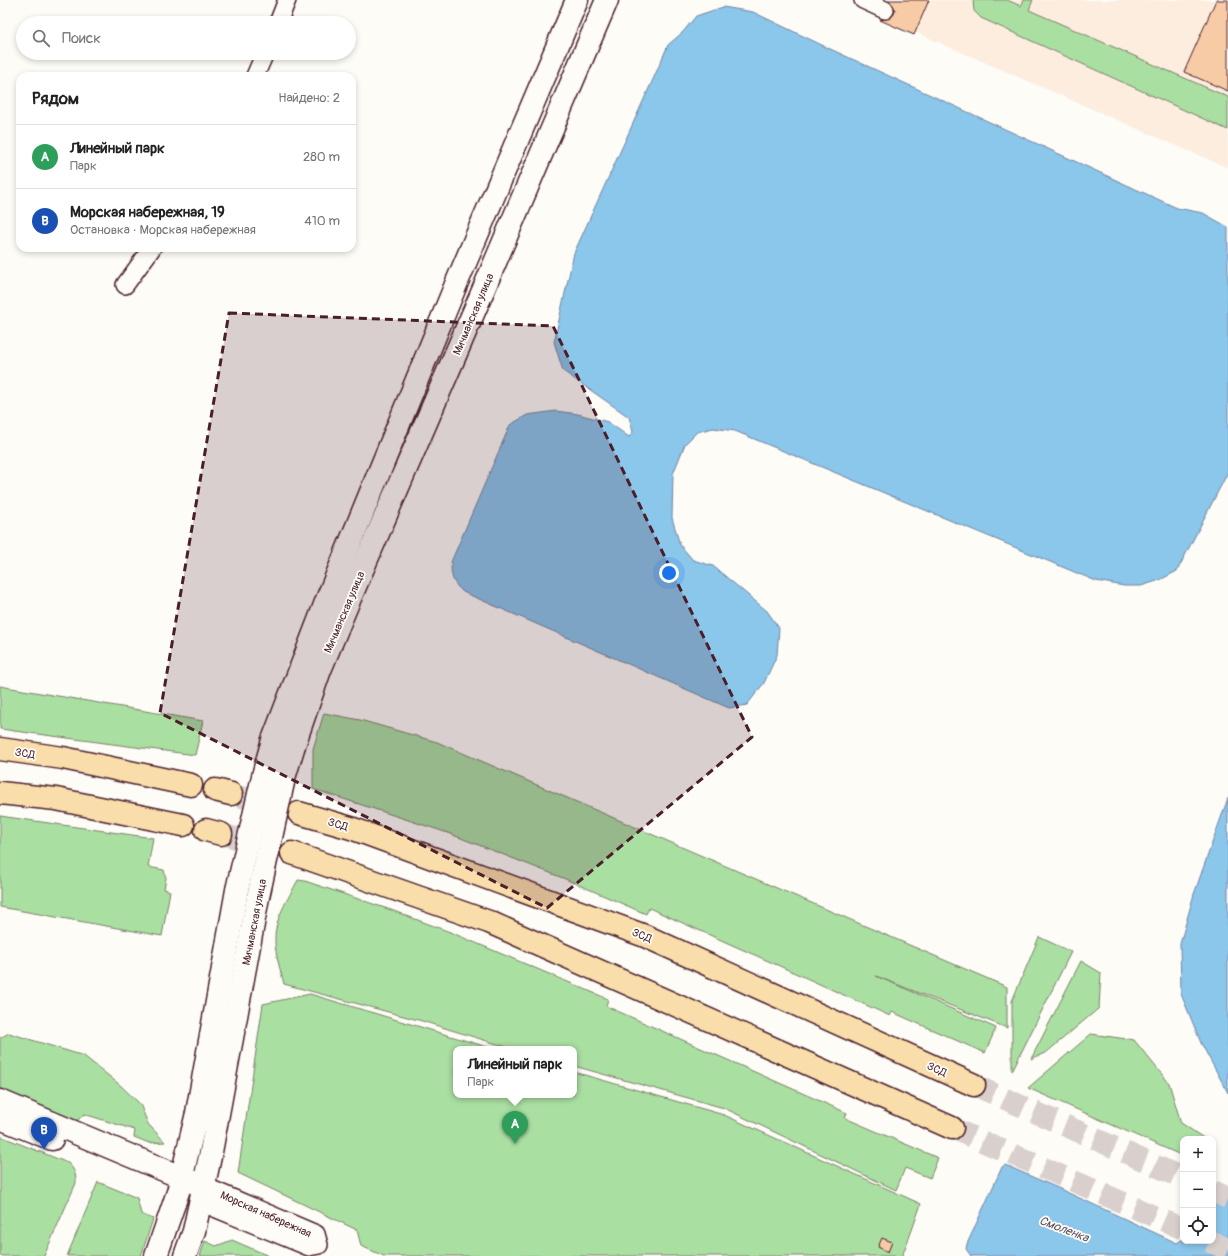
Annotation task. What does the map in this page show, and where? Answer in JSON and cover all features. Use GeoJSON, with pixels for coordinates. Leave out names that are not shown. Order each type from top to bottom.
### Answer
{"type":"FeatureCollection","features":[{"type":"Feature","properties":{"kind":"highway","name":"ЗСД"},"geometry":{"type":"LineString","coordinates":[[0,749],[63,758],[192,785]]}},
{"type":"Feature","properties":{"kind":"highway"},"geometry":{"type":"LineString","coordinates":[[0,793],[56,799],[183,825]]}},
{"type":"Feature","properties":{"kind":"highway","name":"ЗСД"},"geometry":{"type":"LineString","coordinates":[[300,813],[351,828],[646,936],[974,1085]]}},
{"type":"Feature","properties":{"kind":"highway"},"geometry":{"type":"LineString","coordinates":[[292,853],[489,922],[952,1128]]}},
{"type":"Feature","properties":{"kind":"main road","name":"Мичманская улица"},"geometry":{"type":"LineString","coordinates":[[156,1256],[180,1185],[197,1114],[237,890],[264,772],[273,740],[328,597],[457,282],[577,0]]}},
{"type":"Feature","properties":{"kind":"main road","name":"Мичманская улица"},"geometry":{"type":"LineString","coordinates":[[185,1256],[194,1231],[218,1119],[258,897],[284,778],[294,745],[320,670],[486,285],[602,1]]}},
{"type":"Feature","properties":{"kind":"main road","name":"Морская набережная"},"geometry":{"type":"LineString","coordinates":[[0,1101],[180,1185]]}},
{"type":"Feature","properties":{"kind":"main road","name":"Морская набережная"},"geometry":{"type":"LineString","coordinates":[[0,1118],[202,1194]]}},
{"type":"Feature","properties":{"kind":"street"},"geometry":{"type":"LineString","coordinates":[[281,16],[287,0]]}},
{"type":"Feature","properties":{"kind":"street"},"geometry":{"type":"LineString","coordinates":[[863,0],[885,10]]}},
{"type":"Feature","properties":{"kind":"street"},"geometry":{"type":"LineString","coordinates":[[257,72],[262,60]]}},
{"type":"Feature","properties":{"kind":"street"},"geometry":{"type":"LineString","coordinates":[[125,285],[149,252]]}},
{"type":"Feature","properties":{"kind":"street","name":"Морская набережная"},"geometry":{"type":"LineString","coordinates":[[202,1194],[316,1234],[319,1245],[309,1247],[202,1194]]}},
{"type":"Feature","properties":{"kind":"highlighted area"},"geometry":{"type":"Polygon","coordinates":[[[229,313],[553,326],[752,737],[547,908],[160,713],[229,313]]]}},
{"type":"Feature","properties":{"kind":"shaded area"},"geometry":{"type":"Polygon","coordinates":[[[889,0],[1228,0],[1228,168],[915,32],[914,35],[880,20],[889,0]]]}},
{"type":"Feature","properties":{"kind":"green space"},"geometry":{"type":"Polygon","coordinates":[[[973,0],[1007,0],[1021,6],[1024,0],[1033,0],[1029,10],[1228,97],[1228,130],[981,18],[974,11],[973,0]]]}},
{"type":"Feature","properties":{"kind":"green space"},"geometry":{"type":"Polygon","coordinates":[[[0,686],[203,721],[195,755],[0,729],[0,686]]]}},
{"type":"Feature","properties":{"kind":"green space"},"geometry":{"type":"Polygon","coordinates":[[[324,713],[360,720],[437,742],[1007,987],[1007,1028],[876,976],[996,1028],[985,1053],[892,1012],[890,1016],[649,908],[646,914],[563,878],[448,833],[313,789],[313,749],[324,713]]]}},
{"type":"Feature","properties":{"kind":"green space"},"geometry":{"type":"Polygon","coordinates":[[[0,816],[153,838],[148,867],[164,870],[166,878],[164,889],[170,891],[162,936],[0,907],[0,816]]]}},
{"type":"Feature","properties":{"kind":"green space"},"geometry":{"type":"Polygon","coordinates":[[[298,880],[391,910],[450,932],[608,999],[606,1006],[847,1113],[845,1118],[938,1158],[930,1178],[905,1168],[896,1190],[724,1108],[577,1067],[577,1046],[503,1046],[422,1021],[284,984],[278,963],[275,941],[275,933],[282,909],[298,880]]]}},
{"type":"Feature","properties":{"kind":"green space"},"geometry":{"type":"Polygon","coordinates":[[[1039,937],[1071,952],[1012,1071],[1012,1001],[1039,937]]]}},
{"type":"Feature","properties":{"kind":"green space"},"geometry":{"type":"Polygon","coordinates":[[[1081,961],[1101,973],[1099,1008],[1047,1052],[1031,1059],[1081,961]]]}},
{"type":"Feature","properties":{"kind":"green space"},"geometry":{"type":"Polygon","coordinates":[[[310,994],[484,1046],[453,1046],[453,1098],[577,1098],[577,1073],[724,1115],[921,1204],[902,1256],[384,1256],[361,1246],[357,1230],[238,1173],[263,1004],[310,994]]]}},
{"type":"Feature","properties":{"kind":"green space"},"geometry":{"type":"Polygon","coordinates":[[[9,1033],[84,1056],[120,1085],[140,1104],[148,1124],[165,1142],[149,1143],[134,1137],[135,1130],[84,1114],[75,1123],[0,1091],[0,1038],[9,1033]]]}},
{"type":"Feature","properties":{"kind":"green space"},"geometry":{"type":"Polygon","coordinates":[[[1091,1034],[1134,1040],[1169,1083],[1181,1123],[1200,1136],[1180,1136],[1180,1155],[1028,1088],[1091,1034]]]}},
{"type":"Feature","properties":{"kind":"green space"},"geometry":{"type":"Polygon","coordinates":[[[0,1136],[68,1163],[72,1167],[76,1176],[76,1183],[44,1256],[0,1256],[0,1136]]]}},
{"type":"Feature","properties":{"kind":"green space"},"geometry":{"type":"Polygon","coordinates":[[[98,1182],[137,1198],[141,1214],[153,1219],[141,1256],[67,1256],[98,1182]]]}},
{"type":"Feature","properties":{"kind":"green space"},"geometry":{"type":"Polygon","coordinates":[[[232,1240],[269,1256],[200,1256],[205,1241],[216,1246],[232,1240]]]}},
{"type":"Feature","properties":{"kind":"water"},"geometry":{"type":"Polygon","coordinates":[[[723,7],[753,12],[828,48],[1177,208],[1203,213],[1228,227],[1228,472],[1177,571],[1160,580],[1141,586],[1124,586],[1096,581],[735,431],[713,428],[697,432],[685,444],[673,474],[672,518],[680,545],[693,560],[713,566],[767,611],[779,628],[777,655],[764,683],[747,705],[729,708],[463,592],[456,585],[451,572],[451,562],[510,425],[527,415],[556,411],[578,414],[608,422],[629,437],[633,432],[629,417],[563,371],[554,342],[574,253],[668,45],[683,32],[696,16],[723,7]]]}},
{"type":"Feature","properties":{"kind":"water"},"geometry":{"type":"Polygon","coordinates":[[[1228,798],[1228,1093],[1201,1043],[1181,994],[1180,944],[1194,894],[1228,798]]]}},
{"type":"Feature","properties":{"kind":"water","name":"Смоленка"},"geometry":{"type":"Polygon","coordinates":[[[1005,1165],[1177,1243],[1180,1241],[1180,1244],[1216,1244],[1216,1195],[1228,1196],[1228,1256],[971,1256],[966,1249],[967,1244],[1002,1167],[1005,1165]]]}},
{"type":"Feature","properties":{"kind":"building"},"geometry":{"type":"Polygon","coordinates":[[[889,0],[929,0],[914,35],[880,20],[890,18],[894,14],[895,9],[889,0]]]}},
{"type":"Feature","properties":{"kind":"building"},"geometry":{"type":"Polygon","coordinates":[[[1216,0],[1228,0],[1228,91],[1184,72],[1216,0]]]}},
{"type":"Feature","properties":{"kind":"building"},"geometry":{"type":"Polygon","coordinates":[[[882,1238],[892,1242],[888,1252],[878,1247],[882,1238]]]}},
{"type":"Feature","properties":{"kind":"tunnel"},"geometry":{"type":"LineString","coordinates":[[231,794],[275,806]]}},
{"type":"Feature","properties":{"kind":"tunnel"},"geometry":{"type":"LineString","coordinates":[[221,834],[292,853]]}},
{"type":"Feature","properties":{"kind":"tunnel"},"geometry":{"type":"LineString","coordinates":[[974,1085],[1180,1177]]}},
{"type":"Feature","properties":{"kind":"tunnel"},"geometry":{"type":"LineString","coordinates":[[952,1128],[1180,1228]]}},
{"type":"Feature","properties":{"kind":"tunnel"},"geometry":{"type":"LineString","coordinates":[[1216,1192],[1228,1198]]}},
{"type":"Feature","properties":{"kind":"tunnel"},"geometry":{"type":"LineString","coordinates":[[1216,1244],[1228,1249]]}},
{"type":"Feature","properties":{"kind":"place","name":"Линейный парк"},"geometry":{"type":"Point","coordinates":[515,1144]}},
{"type":"Feature","properties":{"kind":"place","name":"Морская набережная, 19"},"geometry":{"type":"Point","coordinates":[44,1150]}}]}
